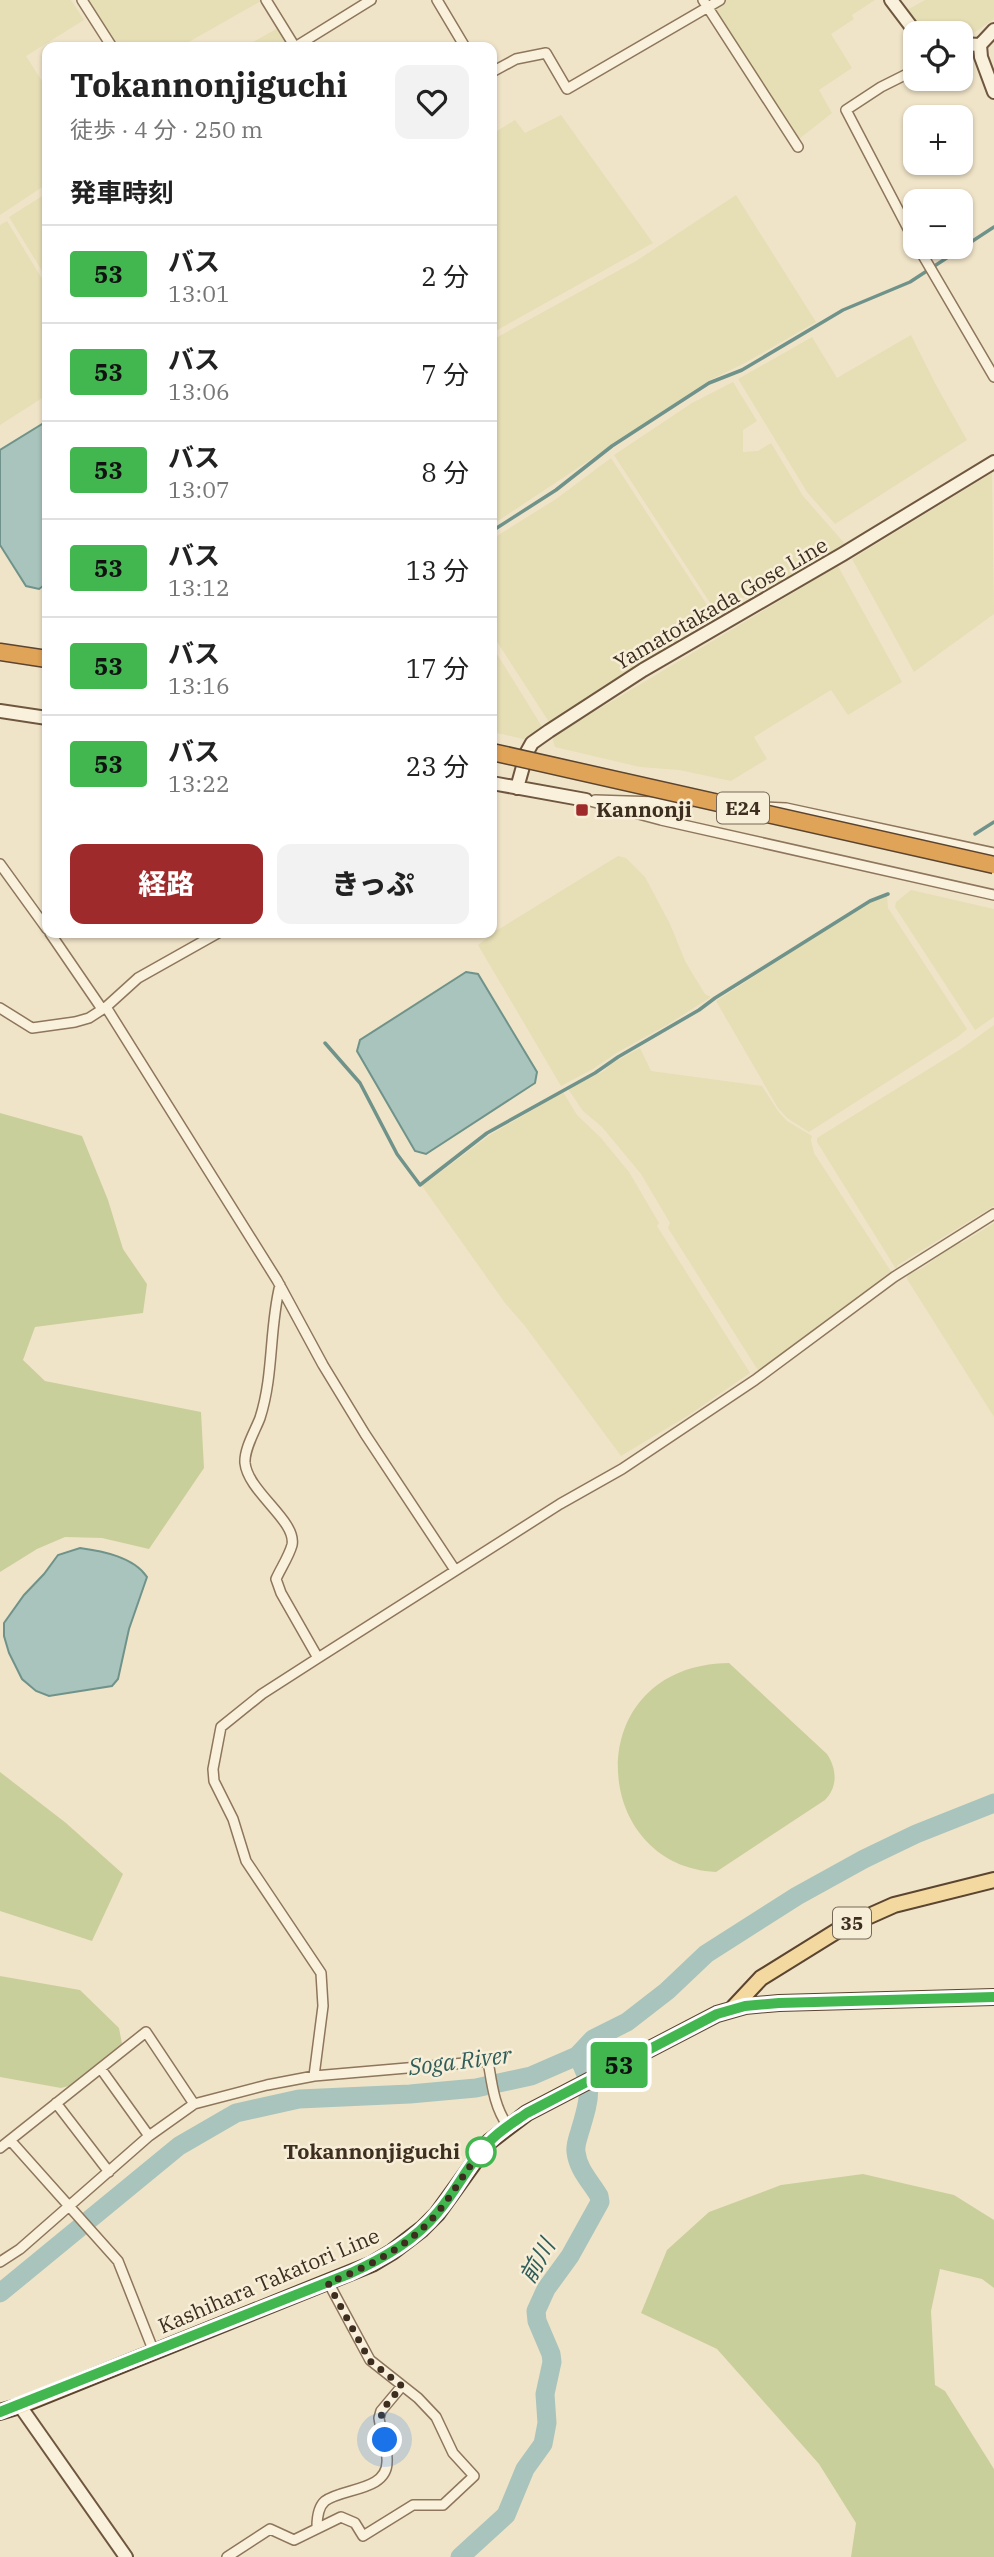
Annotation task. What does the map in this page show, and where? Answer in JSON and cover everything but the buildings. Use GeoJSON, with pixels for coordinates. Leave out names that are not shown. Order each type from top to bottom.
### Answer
{"type":"FeatureCollection","features":[{"type":"Feature","properties":{"kind":"highway"},"geometry":{"type":"LineString","coordinates":[[0,652],[42,658]]}},
{"type":"Feature","properties":{"kind":"highway","name":"E24"},"geometry":{"type":"LineString","coordinates":[[497,753],[994,865]]}},
{"type":"Feature","properties":{"kind":"main road"},"geometry":{"type":"LineString","coordinates":[[891,0],[907,21]]}},
{"type":"Feature","properties":{"kind":"main road"},"geometry":{"type":"LineString","coordinates":[[994,30],[980,45],[981,57],[994,92]]}},
{"type":"Feature","properties":{"kind":"main road"},"geometry":{"type":"LineString","coordinates":[[973,45],[980,45]]}},
{"type":"Feature","properties":{"kind":"main road","name":"Yamatotakada Gose Line"},"geometry":{"type":"LineString","coordinates":[[517,788],[532,743],[549,731],[643,670],[843,554],[994,462]]}},
{"type":"Feature","properties":{"kind":"main road"},"geometry":{"type":"LineString","coordinates":[[0,711],[42,717]]}},
{"type":"Feature","properties":{"kind":"main road"},"geometry":{"type":"LineString","coordinates":[[497,784],[586,800]]}},
{"type":"Feature","properties":{"kind":"main road","name":"Kashihara Takatori Line"},"geometry":{"type":"LineString","coordinates":[[732,2009],[761,1978],[840,1929],[894,1905],[994,1880]]}},
{"type":"Feature","properties":{"kind":"main road","name":"Kashihara Takatori Line"},"geometry":{"type":"LineString","coordinates":[[0,2412],[328,2283],[372,2263],[408,2241],[437,2214],[482,2151],[508,2126],[700,2022],[732,2009],[779,2003],[994,1997]]}},
{"type":"Feature","properties":{"kind":"main road"},"geometry":{"type":"LineString","coordinates":[[20,2406],[127,2557]]}},
{"type":"Feature","properties":{"kind":"street"},"geometry":{"type":"LineString","coordinates":[[82,0],[109,42]]}},
{"type":"Feature","properties":{"kind":"street"},"geometry":{"type":"LineString","coordinates":[[265,0],[292,42]]}},
{"type":"Feature","properties":{"kind":"street"},"geometry":{"type":"LineString","coordinates":[[303,42],[371,0]]}},
{"type":"Feature","properties":{"kind":"street"},"geometry":{"type":"LineString","coordinates":[[437,0],[462,42]]}},
{"type":"Feature","properties":{"kind":"street"},"geometry":{"type":"LineString","coordinates":[[497,69],[516,59],[546,53],[567,89],[706,4],[720,0]]}},
{"type":"Feature","properties":{"kind":"street"},"geometry":{"type":"LineString","coordinates":[[706,4],[799,147]]}},
{"type":"Feature","properties":{"kind":"street"},"geometry":{"type":"LineString","coordinates":[[903,76],[846,110],[903,219]]}},
{"type":"Feature","properties":{"kind":"street"},"geometry":{"type":"LineString","coordinates":[[924,259],[994,377]]}},
{"type":"Feature","properties":{"kind":"street"},"geometry":{"type":"LineString","coordinates":[[586,800],[786,808],[994,853]]}},
{"type":"Feature","properties":{"kind":"street"},"geometry":{"type":"LineString","coordinates":[[586,800],[616,810],[994,895]]}},
{"type":"Feature","properties":{"kind":"street"},"geometry":{"type":"LineString","coordinates":[[0,864],[42,921]]}},
{"type":"Feature","properties":{"kind":"street"},"geometry":{"type":"LineString","coordinates":[[54,938],[183,1126],[365,1434],[455,1570]]}},
{"type":"Feature","properties":{"kind":"street"},"geometry":{"type":"LineString","coordinates":[[0,1008],[32,1028],[89,1018],[138,978],[209,938]]}},
{"type":"Feature","properties":{"kind":"street"},"geometry":{"type":"LineString","coordinates":[[314,2076],[323,2006],[321,1973],[246,1861],[233,1819],[214,1781],[213,1769],[221,1727],[229,1718],[318,1658],[560,1504],[622,1469],[755,1380],[894,1277],[994,1214]]}},
{"type":"Feature","properties":{"kind":"street"},"geometry":{"type":"LineString","coordinates":[[279,1285],[269,1384],[245,1461],[250,1482],[290,1533],[292,1543],[276,1579],[318,1658]]}},
{"type":"Feature","properties":{"kind":"street"},"geometry":{"type":"LineString","coordinates":[[0,2148],[146,2032],[194,2104]]}},
{"type":"Feature","properties":{"kind":"street"},"geometry":{"type":"LineString","coordinates":[[0,2262],[71,2208],[149,2136],[194,2104],[314,2076],[488,2061],[499,2114],[508,2126]]}},
{"type":"Feature","properties":{"kind":"street"},"geometry":{"type":"LineString","coordinates":[[100,2069],[149,2136]]}},
{"type":"Feature","properties":{"kind":"street"},"geometry":{"type":"LineString","coordinates":[[56,2103],[108,2172]]}},
{"type":"Feature","properties":{"kind":"street"},"geometry":{"type":"LineString","coordinates":[[10,2140],[118,2261],[155,2352]]}},
{"type":"Feature","properties":{"kind":"street"},"geometry":{"type":"LineString","coordinates":[[227,2557],[270,2529],[294,2540],[341,2517],[355,2523],[363,2536],[413,2505],[443,2505],[474,2476],[453,2453],[436,2417],[418,2398],[370,2361],[328,2283]]}},
{"type":"Feature","properties":{"kind":"street"},"geometry":{"type":"LineString","coordinates":[[317,2527],[317,2514],[325,2501],[373,2483],[384,2472],[388,2462],[379,2418],[402,2386]]}},
{"type":"Feature","properties":{"kind":"shaded area"},"geometry":{"type":"Polygon","coordinates":[[[0,0],[71,0],[84,20],[49,42],[42,42],[42,46],[26,56],[42,81],[42,187],[0,215],[0,0]]]}},
{"type":"Feature","properties":{"kind":"shaded area"},"geometry":{"type":"Polygon","coordinates":[[[86,0],[261,0],[189,42],[113,42],[86,0]]]}},
{"type":"Feature","properties":{"kind":"shaded area"},"geometry":{"type":"Polygon","coordinates":[[[726,0],[875,0],[852,15],[854,19],[831,34],[852,68],[819,90],[832,113],[794,143],[716,11],[716,7],[726,0]]]}},
{"type":"Feature","properties":{"kind":"shaded area"},"geometry":{"type":"Polygon","coordinates":[[[925,0],[994,0],[994,19],[973,34],[973,21],[915,21],[907,10],[925,0]]]}},
{"type":"Feature","properties":{"kind":"shaded area"},"geometry":{"type":"Polygon","coordinates":[[[278,28],[285,42],[253,42],[278,28]]]}},
{"type":"Feature","properties":{"kind":"shaded area"},"geometry":{"type":"Polygon","coordinates":[[[561,115],[653,243],[497,330],[497,131],[515,120],[525,133],[561,115]]]}},
{"type":"Feature","properties":{"kind":"shaded area"},"geometry":{"type":"Polygon","coordinates":[[[736,195],[816,322],[710,380],[497,522],[497,337],[636,261],[736,195]]]}},
{"type":"Feature","properties":{"kind":"shaded area"},"geometry":{"type":"Polygon","coordinates":[[[42,196],[42,271],[9,217],[42,196]]]}},
{"type":"Feature","properties":{"kind":"shaded area"},"geometry":{"type":"Polygon","coordinates":[[[7,221],[42,279],[42,398],[0,425],[0,225],[7,221]]]}},
{"type":"Feature","properties":{"kind":"shaded area"},"geometry":{"type":"Polygon","coordinates":[[[911,335],[967,440],[835,524],[807,492],[738,379],[812,337],[837,378],[911,335]]]}},
{"type":"Feature","properties":{"kind":"shaded area"},"geometry":{"type":"Polygon","coordinates":[[[733,382],[757,421],[743,430],[743,452],[758,451],[771,443],[803,496],[846,545],[776,585],[714,609],[614,455],[692,403],[733,382]]]}},
{"type":"Feature","properties":{"kind":"shaded area"},"geometry":{"type":"Polygon","coordinates":[[[611,458],[711,611],[674,632],[680,643],[549,722],[497,642],[497,536],[556,499],[611,458]]]}},
{"type":"Feature","properties":{"kind":"shaded area"},"geometry":{"type":"Polygon","coordinates":[[[992,473],[994,614],[914,672],[852,559],[992,473]]]}},
{"type":"Feature","properties":{"kind":"shaded area"},"geometry":{"type":"Polygon","coordinates":[[[838,566],[902,682],[848,715],[831,690],[754,737],[767,759],[731,781],[679,770],[640,767],[555,747],[552,737],[838,566]]]}},
{"type":"Feature","properties":{"kind":"shaded area"},"geometry":{"type":"Polygon","coordinates":[[[497,654],[542,728],[523,739],[497,733],[497,654]]]}},
{"type":"Feature","properties":{"kind":"shaded area"},"geometry":{"type":"Polygon","coordinates":[[[618,856],[626,858],[645,877],[670,924],[686,963],[705,994],[711,997],[561,1086],[478,945],[487,938],[497,938],[497,930],[618,856]]]}},
{"type":"Feature","properties":{"kind":"shaded area"},"geometry":{"type":"Polygon","coordinates":[[[911,890],[994,909],[994,1017],[975,1030],[895,907],[896,902],[911,890]]]}},
{"type":"Feature","properties":{"kind":"shaded area"},"geometry":{"type":"Polygon","coordinates":[[[887,895],[888,908],[967,1029],[809,1132],[787,1118],[778,1108],[716,1001],[861,907],[887,895]]]}},
{"type":"Feature","properties":{"kind":"shaded area"},"geometry":{"type":"Polygon","coordinates":[[[994,1025],[994,1206],[898,1265],[896,1269],[817,1138],[961,1049],[994,1025]]]}},
{"type":"Feature","properties":{"kind":"shaded area"},"geometry":{"type":"Polygon","coordinates":[[[640,1048],[651,1071],[762,1086],[787,1121],[812,1136],[814,1153],[892,1273],[890,1278],[759,1372],[668,1228],[670,1223],[641,1174],[602,1127],[583,1111],[568,1089],[604,1071],[611,1064],[640,1048]]]}},
{"type":"Feature","properties":{"kind":"shaded area"},"geometry":{"type":"Polygon","coordinates":[[[563,1092],[577,1115],[601,1138],[629,1172],[659,1223],[657,1226],[750,1373],[689,1415],[621,1456],[505,1303],[422,1186],[490,1135],[563,1092]]]}},
{"type":"Feature","properties":{"kind":"shaded area"},"geometry":{"type":"Polygon","coordinates":[[[994,1223],[994,1417],[907,1279],[908,1274],[921,1269],[959,1242],[962,1243],[994,1223]]]}},
{"type":"Feature","properties":{"kind":"green space"},"geometry":{"type":"Polygon","coordinates":[[[0,1113],[82,1136],[108,1200],[123,1249],[147,1284],[143,1313],[35,1327],[23,1360],[45,1381],[201,1412],[204,1468],[149,1549],[102,1538],[65,1537],[37,1549],[0,1572],[0,1113]]]}},
{"type":"Feature","properties":{"kind":"green space"},"geometry":{"type":"Polygon","coordinates":[[[729,1663],[827,1754],[835,1778],[825,1800],[716,1872],[674,1861],[643,1837],[624,1804],[618,1766],[625,1728],[645,1696],[680,1672],[729,1663]]]}},
{"type":"Feature","properties":{"kind":"green space"},"geometry":{"type":"Polygon","coordinates":[[[0,1772],[66,1823],[123,1874],[92,1941],[0,1911],[0,1772]]]}},
{"type":"Feature","properties":{"kind":"green space"},"geometry":{"type":"Polygon","coordinates":[[[0,1976],[80,1990],[119,2028],[124,2054],[92,2080],[61,2088],[0,2077],[0,1976]]]}},
{"type":"Feature","properties":{"kind":"green space"},"geometry":{"type":"Polygon","coordinates":[[[863,2174],[954,2195],[994,2220],[994,2288],[982,2279],[940,2269],[931,2311],[935,2385],[945,2391],[994,2469],[994,2557],[851,2557],[856,2523],[819,2464],[717,2349],[641,2313],[667,2250],[709,2212],[781,2185],[863,2174]]]}},
{"type":"Feature","properties":{"kind":"water"},"geometry":{"type":"Polygon","coordinates":[[[42,424],[42,587],[39,589],[26,586],[0,545],[0,450],[42,424]]]}},
{"type":"Feature","properties":{"kind":"water"},"geometry":{"type":"Polygon","coordinates":[[[466,972],[478,974],[537,1072],[535,1083],[426,1154],[415,1151],[357,1051],[360,1040],[466,972]]]}},
{"type":"Feature","properties":{"kind":"water"},"geometry":{"type":"Polygon","coordinates":[[[80,1548],[126,1560],[147,1577],[129,1629],[118,1679],[112,1686],[49,1696],[36,1691],[22,1679],[9,1653],[4,1636],[4,1623],[58,1555],[80,1548]]]}},
{"type":"Feature","properties":{"kind":"waterway"},"geometry":{"type":"LineString","coordinates":[[497,528],[556,490],[612,446],[709,383],[742,370],[843,310],[910,282],[994,227]]}},
{"type":"Feature","properties":{"kind":"waterway"},"geometry":{"type":"LineString","coordinates":[[975,834],[994,822]]}},
{"type":"Feature","properties":{"kind":"waterway"},"geometry":{"type":"LineString","coordinates":[[325,1043],[360,1083],[397,1154],[420,1185],[487,1133],[595,1073],[870,901],[888,894]]}},
{"type":"Feature","properties":{"kind":"waterway","name":"Soga River"},"geometry":{"type":"LineString","coordinates":[[0,2293],[179,2146],[236,2113],[299,2099],[476,2088],[531,2076],[577,2056],[593,2039],[627,2022],[667,1991],[706,1954],[797,1896],[916,1834],[994,1803]]}},
{"type":"Feature","properties":{"kind":"waterway","name":"前川"},"geometry":{"type":"LineString","coordinates":[[460,2557],[506,2515],[525,2469],[543,2444],[547,2423],[545,2394],[552,2362],[536,2311],[546,2289],[570,2256],[600,2202],[579,2164],[576,2152],[589,2093],[583,2066],[577,2056]]}},
{"type":"Feature","properties":{"kind":"bus line","name":"53"},"geometry":{"type":"LineString","coordinates":[[0,2412],[351,2273],[392,2252],[437,2214],[498,2133],[527,2113],[717,2014],[758,2004],[994,1997]]}},
{"type":"Feature","properties":{"kind":"place","name":"Kannonji"},"geometry":{"type":"Point","coordinates":[582,810]}},
{"type":"Feature","properties":{"kind":"place","name":"Tokannonjiguchi"},"geometry":{"type":"Point","coordinates":[481,2152]}},
{"type":"Feature","properties":{"kind":"route"},"geometry":{"type":"LineString","coordinates":[[385,2440],[379,2418],[402,2386],[370,2361],[328,2283],[372,2263],[408,2241],[437,2214],[481,2152]]}}]}
